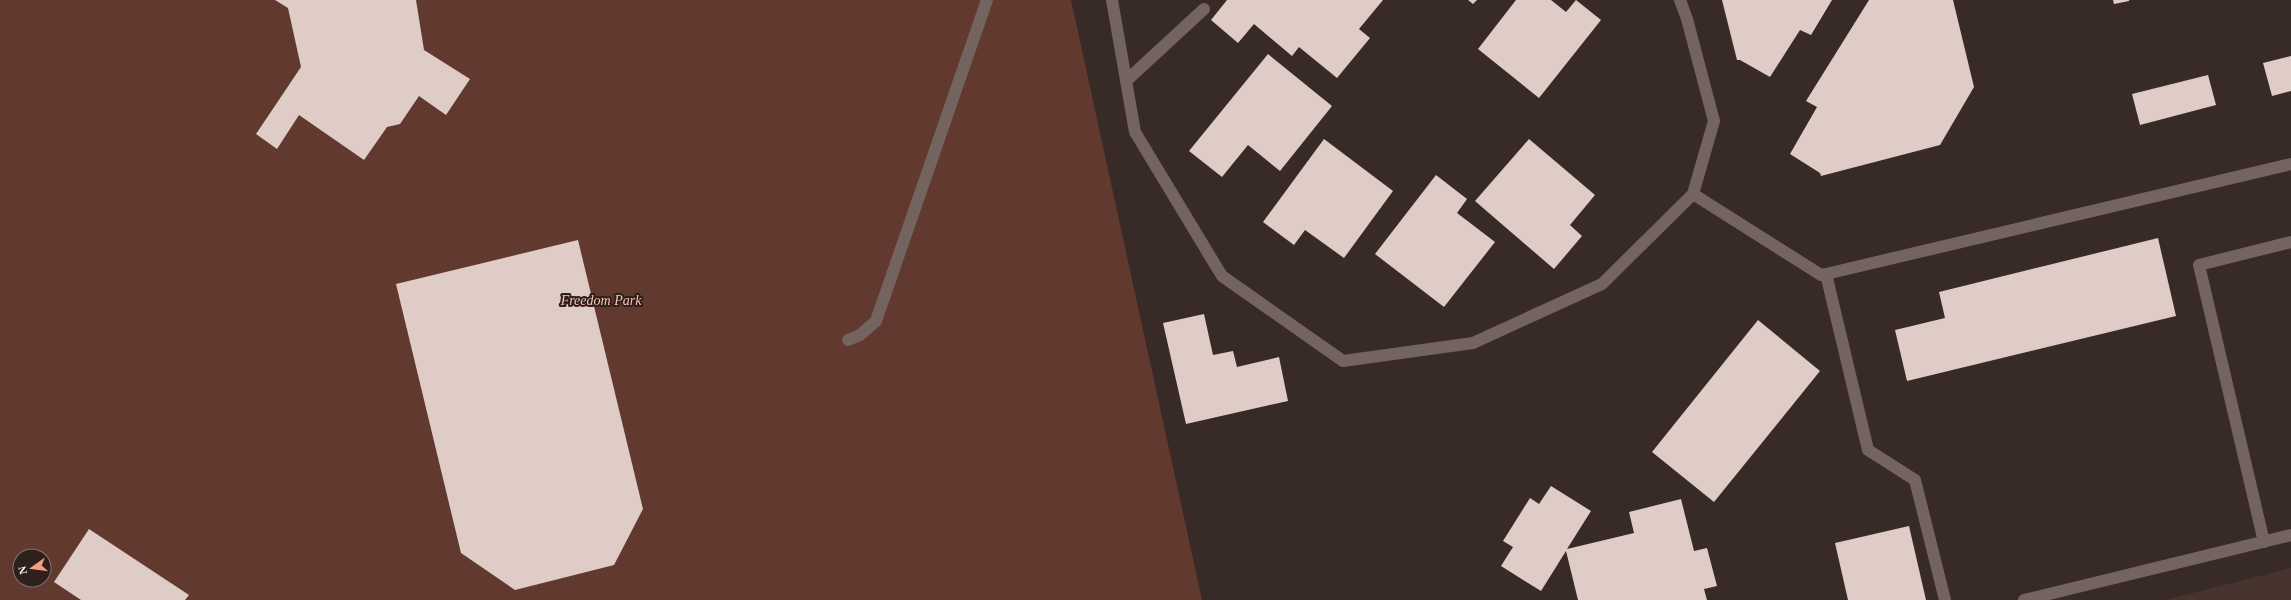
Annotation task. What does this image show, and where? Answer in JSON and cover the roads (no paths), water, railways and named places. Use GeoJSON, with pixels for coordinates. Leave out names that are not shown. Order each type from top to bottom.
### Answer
{"type":"FeatureCollection","features":[{"type":"Feature","properties":{"kind":"lane"},"geometry":{"type":"LineString","coordinates":[[848,340],[860,335],[876,321],[987,0]]}},
{"type":"Feature","properties":{"kind":"lane"},"geometry":{"type":"LineString","coordinates":[[1112,0],[1135,132],[1222,276],[1343,362],[1473,343],[1602,284],[1693,194],[1714,121],[1687,19],[1680,0]]}},
{"type":"Feature","properties":{"kind":"lane"},"geometry":{"type":"LineString","coordinates":[[1126,81],[1204,9]]}},
{"type":"Feature","properties":{"kind":"lane"},"geometry":{"type":"LineString","coordinates":[[1693,194],[1820,275],[2291,164]]}},
{"type":"Feature","properties":{"kind":"lane"},"geometry":{"type":"LineString","coordinates":[[2264,542],[2199,265],[2291,242]]}},
{"type":"Feature","properties":{"kind":"lane"},"geometry":{"type":"LineString","coordinates":[[1826,274],[1868,450],[1915,480],[1945,600]]}},
{"type":"Feature","properties":{"kind":"lane"},"geometry":{"type":"LineString","coordinates":[[2024,600],[2291,535]]}},
{"type":"Feature","properties":{"kind":"park label","name":"Freedom Park"},"geometry":{"type":"Point","coordinates":[601,300]}}]}
